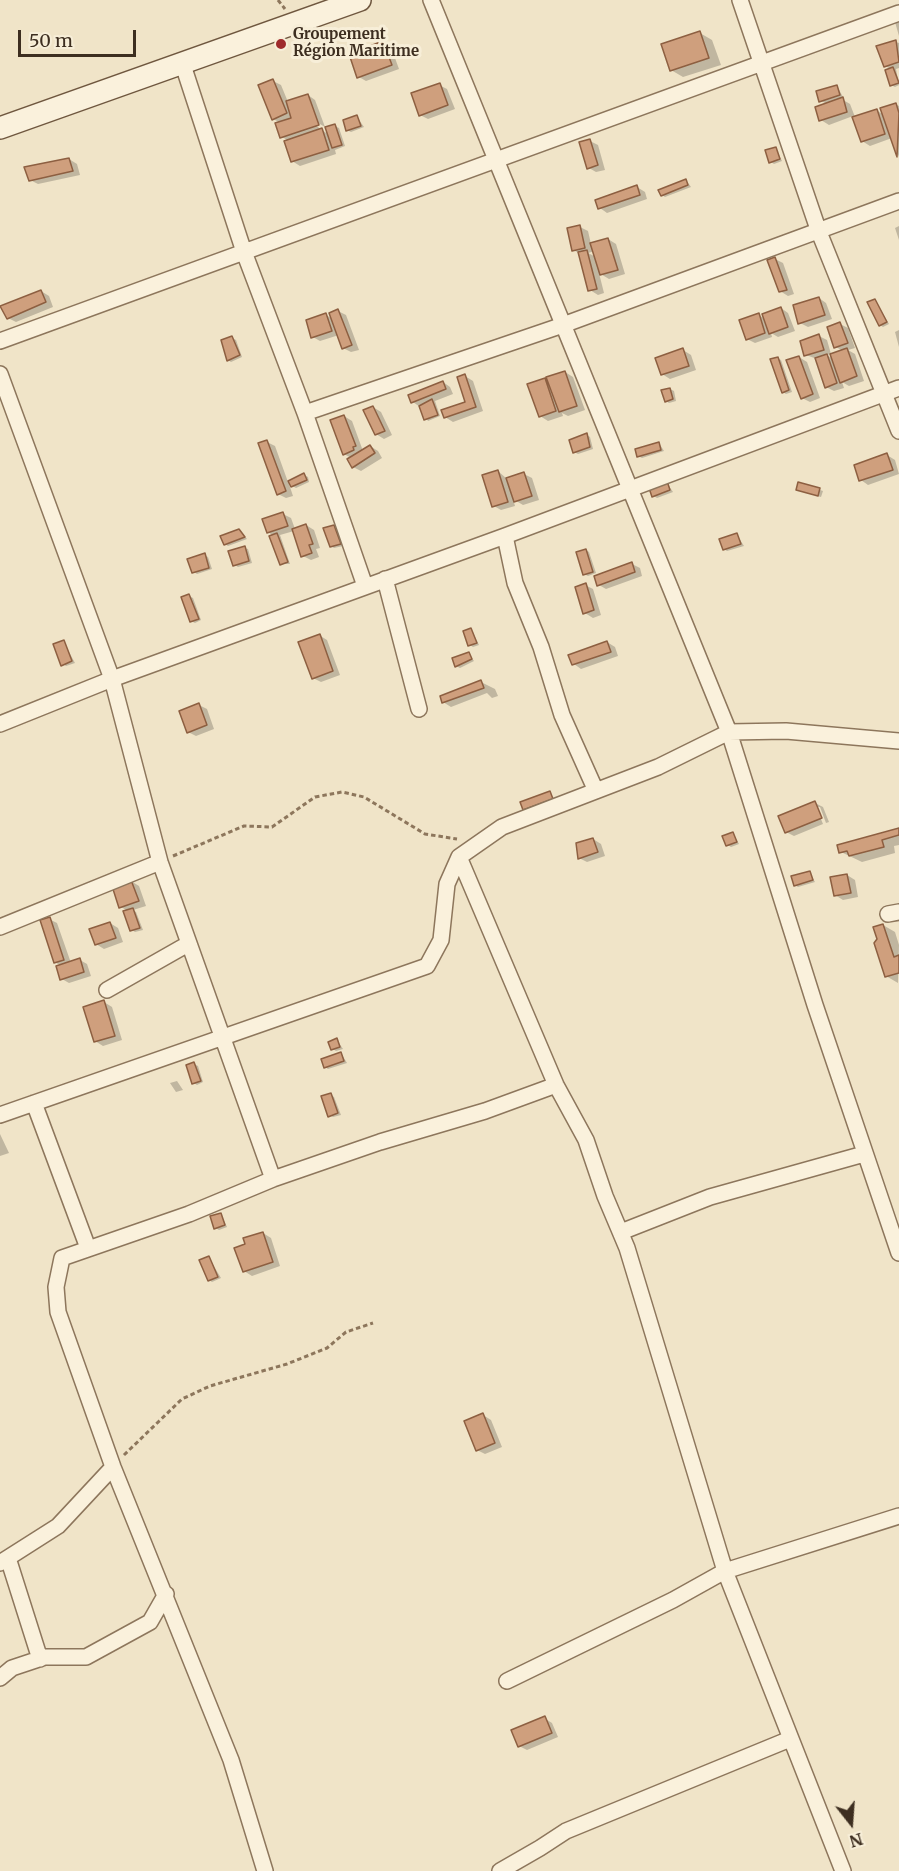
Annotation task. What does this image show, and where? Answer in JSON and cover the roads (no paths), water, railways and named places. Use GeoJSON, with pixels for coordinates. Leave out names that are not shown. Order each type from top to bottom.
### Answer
{"type":"FeatureCollection","features":[{"type":"Feature","properties":{"kind":"main road"},"geometry":{"type":"LineString","coordinates":[[0,128],[360,0]]}},
{"type":"Feature","properties":{"kind":"street"},"geometry":{"type":"LineString","coordinates":[[431,0],[729,732],[864,1154],[899,1253]]}},
{"type":"Feature","properties":{"kind":"street"},"geometry":{"type":"LineString","coordinates":[[740,0],[819,232],[899,431]]}},
{"type":"Feature","properties":{"kind":"street"},"geometry":{"type":"LineString","coordinates":[[0,341],[899,13]]}},
{"type":"Feature","properties":{"kind":"street"},"geometry":{"type":"LineString","coordinates":[[182,63],[244,252],[305,413],[365,586]]}},
{"type":"Feature","properties":{"kind":"street"},"geometry":{"type":"LineString","coordinates":[[305,413],[563,325],[899,201]]}},
{"type":"Feature","properties":{"kind":"street"},"geometry":{"type":"LineString","coordinates":[[0,374],[112,678],[160,862],[273,1179]]}},
{"type":"Feature","properties":{"kind":"street"},"geometry":{"type":"LineString","coordinates":[[0,724],[112,678],[630,490],[899,388]]}},
{"type":"Feature","properties":{"kind":"street"},"geometry":{"type":"LineString","coordinates":[[505,536],[515,583],[541,647],[562,715],[596,791]]}},
{"type":"Feature","properties":{"kind":"street"},"geometry":{"type":"LineString","coordinates":[[385,579],[419,709]]}},
{"type":"Feature","properties":{"kind":"street"},"geometry":{"type":"LineString","coordinates":[[0,1115],[427,966],[441,940],[447,884],[459,857],[502,827],[658,767],[729,732],[786,731],[899,741]]}},
{"type":"Feature","properties":{"kind":"street"},"geometry":{"type":"LineString","coordinates":[[459,857],[556,1084],[586,1140],[621,1232],[725,1571],[762,1660],[790,1739],[843,1871]]}},
{"type":"Feature","properties":{"kind":"street"},"geometry":{"type":"LineString","coordinates":[[0,927],[160,862]]}},
{"type":"Feature","properties":{"kind":"street"},"geometry":{"type":"LineString","coordinates":[[107,990],[188,944]]}},
{"type":"Feature","properties":{"kind":"street"},"geometry":{"type":"LineString","coordinates":[[265,1871],[231,1760],[166,1594],[112,1467],[58,1312],[56,1287],[62,1258],[189,1214],[273,1179],[380,1142],[485,1111],[556,1084]]}},
{"type":"Feature","properties":{"kind":"street"},"geometry":{"type":"LineString","coordinates":[[34,1103],[88,1248]]}},
{"type":"Feature","properties":{"kind":"street"},"geometry":{"type":"LineString","coordinates":[[621,1232],[710,1197],[864,1154]]}},
{"type":"Feature","properties":{"kind":"street"},"geometry":{"type":"LineString","coordinates":[[40,1659],[4,1561],[58,1526],[112,1467]]}},
{"type":"Feature","properties":{"kind":"street"},"geometry":{"type":"LineString","coordinates":[[507,1682],[673,1600],[725,1571],[899,1516]]}},
{"type":"Feature","properties":{"kind":"street"},"geometry":{"type":"LineString","coordinates":[[0,1678],[12,1668],[40,1659],[86,1657],[150,1622],[166,1594]]}},
{"type":"Feature","properties":{"kind":"street"},"geometry":{"type":"LineString","coordinates":[[500,1871],[566,1831],[790,1739]]}},
{"type":"Feature","properties":{"kind":"place","name":"Groupement Région Maritime"},"geometry":{"type":"Point","coordinates":[281,44]}}]}
